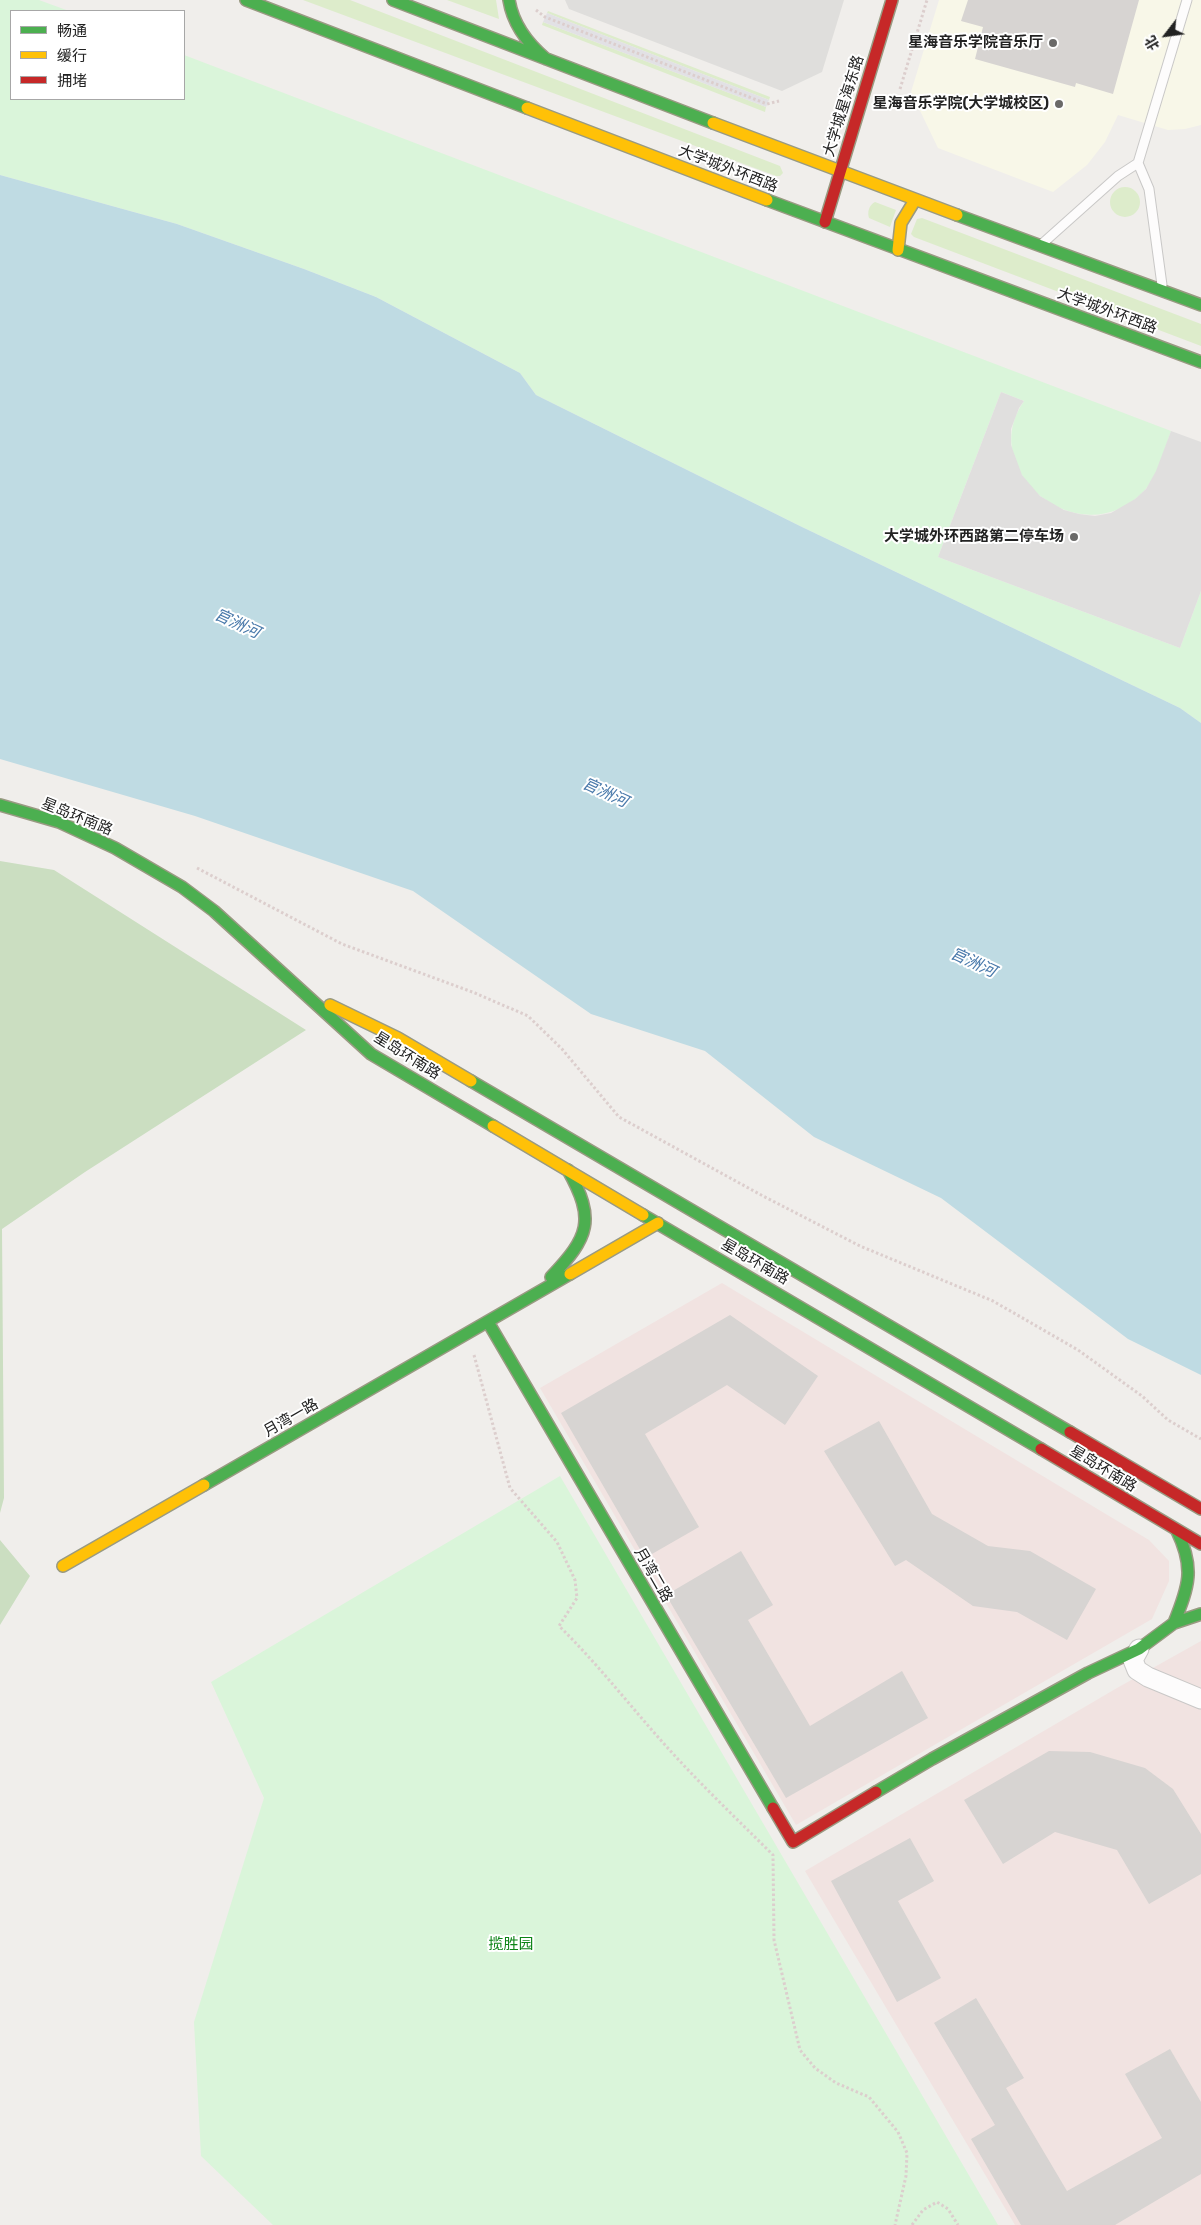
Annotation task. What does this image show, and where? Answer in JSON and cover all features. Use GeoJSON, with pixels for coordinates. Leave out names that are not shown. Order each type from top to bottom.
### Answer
{"type":"FeatureCollection","features":[{"type":"Feature","properties":{"kind":"main road","name":"大学城外环西路"},"geometry":{"type":"LineString","coordinates":[[246,0],[824,222],[1201,362]]}},
{"type":"Feature","properties":{"kind":"main road"},"geometry":{"type":"LineString","coordinates":[[392,0],[840,172],[1201,305]]}},
{"type":"Feature","properties":{"kind":"main road"},"geometry":{"type":"LineString","coordinates":[[509,0],[510,10],[520,32],[530,45],[546,59]]}},
{"type":"Feature","properties":{"kind":"main road","name":"大学城星海东路"},"geometry":{"type":"LineString","coordinates":[[824,222],[892,0]]}},
{"type":"Feature","properties":{"kind":"main road"},"geometry":{"type":"LineString","coordinates":[[898,250],[901,223],[906,211],[915,200]]}},
{"type":"Feature","properties":{"kind":"main road","name":"星岛环南路"},"geometry":{"type":"LineString","coordinates":[[0,805],[59,822],[115,848],[182,887],[214,910],[371,1054],[1201,1544]]}},
{"type":"Feature","properties":{"kind":"main road","name":"星岛环南路"},"geometry":{"type":"LineString","coordinates":[[305,992],[406,1043],[1201,1509]]}},
{"type":"Feature","properties":{"kind":"main road","name":"月湾一路"},"geometry":{"type":"LineString","coordinates":[[533,1296],[574,1252],[584,1232],[587,1218],[584,1202],[580,1190],[568,1170]]}},
{"type":"Feature","properties":{"kind":"main road","name":"月湾一路"},"geometry":{"type":"LineString","coordinates":[[63,1566],[658,1223]]}},
{"type":"Feature","properties":{"kind":"main road","name":"月湾二路"},"geometry":{"type":"LineString","coordinates":[[488,1322],[794,1842],[932,1759],[1088,1673],[1139,1649]]}},
{"type":"Feature","properties":{"kind":"main road"},"geometry":{"type":"LineString","coordinates":[[1174,1623],[1190,1580],[1190,1562],[1186,1548],[1177,1531]]}},
{"type":"Feature","properties":{"kind":"main road"},"geometry":{"type":"LineString","coordinates":[[1139,1649],[1174,1623],[1201,1614]]}},
{"type":"Feature","properties":{"kind":"street"},"geometry":{"type":"LineString","coordinates":[[1139,1649],[1133,1660],[1137,1670],[1201,1699]]}},
{"type":"Feature","properties":{"kind":"lane"},"geometry":{"type":"LineString","coordinates":[[1163,291],[1149,189],[1138,163],[1187,0]]}},
{"type":"Feature","properties":{"kind":"lane"},"geometry":{"type":"LineString","coordinates":[[1040,246],[1118,176],[1138,163]]}},
{"type":"Feature","properties":{"kind":"path"},"geometry":{"type":"LineString","coordinates":[[900,89],[927,0]]}},
{"type":"Feature","properties":{"kind":"path"},"geometry":{"type":"LineString","coordinates":[[531,6],[545,17],[768,104],[780,101]]}},
{"type":"Feature","properties":{"kind":"path"},"geometry":{"type":"LineString","coordinates":[[195,867],[212,874],[342,944],[475,993],[528,1016],[562,1049],[619,1117],[763,1196],[860,1246],[993,1301],[1078,1350],[1142,1396],[1168,1420],[1201,1439]]}},
{"type":"Feature","properties":{"kind":"path"},"geometry":{"type":"LineString","coordinates":[[468,1333],[485,1390],[510,1488],[558,1542],[575,1580],[577,1598],[558,1626],[585,1651],[684,1766],[773,1855],[774,1940],[800,2050],[814,2068],[836,2083],[869,2097],[898,2132],[907,2153],[906,2176],[895,2225]]}},
{"type":"Feature","properties":{"kind":"path"},"geometry":{"type":"LineString","coordinates":[[912,2225],[923,2210],[937,2202],[948,2209],[958,2225]]}},
{"type":"Feature","properties":{"kind":"shaded area"},"geometry":{"type":"Polygon","coordinates":[[[565,0],[844,0],[822,72],[782,91],[569,9],[565,0]]]}},
{"type":"Feature","properties":{"kind":"shaded area","name":"星海音乐学院(大学城校区)"},"geometry":{"type":"Polygon","coordinates":[[[939,0],[1201,0],[1201,125],[1185,129],[1168,130],[1118,115],[1105,142],[1087,165],[1053,192],[938,148],[911,92],[939,0]]]}},
{"type":"Feature","properties":{"kind":"shaded area"},"geometry":{"type":"Polygon","coordinates":[[[547,13],[769,100],[766,107],[543,22],[547,13]]]}},
{"type":"Feature","properties":{"kind":"shaded area","name":"大学城外环西路第二停车场"},"geometry":{"type":"Polygon","coordinates":[[[1001,392],[1024,401],[1019,408],[1011,429],[1011,445],[1022,475],[1040,496],[1064,510],[1079,514],[1095,516],[1111,513],[1135,499],[1146,489],[1156,471],[1171,431],[1201,442],[1201,591],[1180,648],[938,557],[1001,392]]]}},
{"type":"Feature","properties":{"kind":"shaded area"},"geometry":{"type":"Polygon","coordinates":[[[722,1283],[1149,1540],[1169,1561],[1169,1581],[1152,1619],[796,1825],[540,1388],[722,1283]]]}},
{"type":"Feature","properties":{"kind":"shaded area"},"geometry":{"type":"Polygon","coordinates":[[[1201,1641],[1201,2225],[1015,2225],[805,1871],[1117,1688],[1201,1641]]]}},
{"type":"Feature","properties":{"kind":"green space"},"geometry":{"type":"Polygon","coordinates":[[[0,0],[39,0],[66,10],[10,10],[10,100],[185,100],[185,55],[1171,431],[1158,469],[1150,484],[1120,509],[1093,515],[1066,510],[1042,498],[1024,478],[1013,454],[1012,428],[1024,401],[1001,392],[938,557],[1180,648],[1201,591],[1201,723],[1180,708],[802,527],[536,395],[520,373],[376,297],[177,224],[0,175],[0,0]]]}},
{"type":"Feature","properties":{"kind":"green space"},"geometry":{"type":"Polygon","coordinates":[[[303,0],[350,0],[780,166],[783,173],[780,176],[776,176],[303,0]]]}},
{"type":"Feature","properties":{"kind":"green space"},"geometry":{"type":"Polygon","coordinates":[[[447,0],[496,0],[499,19],[447,0]]]}},
{"type":"Feature","properties":{"kind":"green space"},"geometry":{"type":"Polygon","coordinates":[[[548,11],[770,97],[769,100],[547,13],[548,11]]]}},
{"type":"Feature","properties":{"kind":"green space"},"geometry":{"type":"Polygon","coordinates":[[[543,22],[766,107],[765,112],[542,25],[543,22]]]}},
{"type":"Feature","properties":{"kind":"green space"},"geometry":{"type":"Polygon","coordinates":[[[1125,187],[1136,191],[1140,202],[1136,213],[1125,217],[1114,213],[1110,202],[1114,191],[1125,187]]]}},
{"type":"Feature","properties":{"kind":"green space"},"geometry":{"type":"Polygon","coordinates":[[[875,202],[896,210],[890,227],[869,218],[869,209],[875,202]]]}},
{"type":"Feature","properties":{"kind":"green space"},"geometry":{"type":"Polygon","coordinates":[[[922,218],[1201,324],[1201,346],[914,237],[911,234],[917,219],[922,218]]]}},
{"type":"Feature","properties":{"kind":"green space"},"geometry":{"type":"Polygon","coordinates":[[[0,861],[54,870],[306,1030],[85,1172],[2,1229],[4,1498],[0,1513],[0,861]]]}},
{"type":"Feature","properties":{"kind":"green space","name":"揽胜园"},"geometry":{"type":"Polygon","coordinates":[[[560,1476],[998,2225],[273,2225],[201,2156],[194,2022],[264,1798],[211,1682],[560,1476]]]}},
{"type":"Feature","properties":{"kind":"green space"},"geometry":{"type":"Polygon","coordinates":[[[0,1540],[30,1576],[0,1625],[0,1540]]]}},
{"type":"Feature","properties":{"kind":"water","name":"官洲河"},"geometry":{"type":"Polygon","coordinates":[[[0,175],[177,224],[376,297],[520,373],[536,395],[802,527],[1180,708],[1201,723],[1201,1375],[1128,1339],[941,1198],[814,1137],[705,1051],[591,1014],[413,891],[195,816],[0,759],[0,175]]]}},
{"type":"Feature","properties":{"kind":"building","name":"星海音乐学院音乐厅"},"geometry":{"type":"Polygon","coordinates":[[[968,0],[1139,0],[1113,94],[1076,83],[1075,87],[975,59],[983,27],[961,21],[968,0]]]}},
{"type":"Feature","properties":{"kind":"building"},"geometry":{"type":"Polygon","coordinates":[[[730,1315],[818,1376],[785,1425],[727,1385],[645,1434],[699,1527],[645,1558],[561,1413],[730,1315]]]}},
{"type":"Feature","properties":{"kind":"building"},"geometry":{"type":"Polygon","coordinates":[[[879,1421],[932,1514],[988,1546],[1030,1551],[1096,1589],[1067,1640],[1017,1612],[973,1606],[906,1560],[895,1566],[824,1451],[879,1421]]]}},
{"type":"Feature","properties":{"kind":"building"},"geometry":{"type":"Polygon","coordinates":[[[741,1551],[773,1605],[748,1620],[810,1726],[902,1671],[928,1718],[786,1798],[666,1595],[741,1551]]]}},
{"type":"Feature","properties":{"kind":"building"},"geometry":{"type":"Polygon","coordinates":[[[1049,1751],[1090,1752],[1145,1768],[1173,1789],[1201,1834],[1201,1874],[1149,1904],[1117,1850],[1055,1832],[1003,1864],[964,1800],[1049,1751]]]}},
{"type":"Feature","properties":{"kind":"building"},"geometry":{"type":"Polygon","coordinates":[[[910,1838],[934,1881],[898,1901],[941,1978],[897,2002],[831,1881],[910,1838]]]}},
{"type":"Feature","properties":{"kind":"building"},"geometry":{"type":"Polygon","coordinates":[[[976,1998],[1024,2078],[1006,2088],[1067,2191],[1162,2138],[1125,2074],[1170,2049],[1201,2102],[1201,2174],[1115,2225],[1021,2225],[971,2139],[995,2125],[934,2023],[976,1998]]]}},
{"type":"Feature","properties":{"kind":"traffic: fast"},"geometry":{"type":"LineString","coordinates":[[246,0],[527,108]]}},
{"type":"Feature","properties":{"kind":"traffic: fast"},"geometry":{"type":"LineString","coordinates":[[393,0],[713,123]]}},
{"type":"Feature","properties":{"kind":"traffic: fast"},"geometry":{"type":"LineString","coordinates":[[509,0],[514,18],[522,33],[546,59]]}},
{"type":"Feature","properties":{"kind":"traffic: fast"},"geometry":{"type":"LineString","coordinates":[[767,200],[1201,362]]}},
{"type":"Feature","properties":{"kind":"traffic: fast"},"geometry":{"type":"LineString","coordinates":[[957,215],[1201,305]]}},
{"type":"Feature","properties":{"kind":"traffic: fast"},"geometry":{"type":"LineString","coordinates":[[0,805],[59,822],[115,848],[182,887],[214,911],[371,1054],[493,1126]]}},
{"type":"Feature","properties":{"kind":"traffic: fast"},"geometry":{"type":"LineString","coordinates":[[471,1081],[1070,1432]]}},
{"type":"Feature","properties":{"kind":"traffic: fast"},"geometry":{"type":"LineString","coordinates":[[551,1277],[574,1250],[584,1227],[585,1215],[582,1202],[568,1170]]}},
{"type":"Feature","properties":{"kind":"traffic: fast"},"geometry":{"type":"LineString","coordinates":[[643,1215],[1041,1449]]}},
{"type":"Feature","properties":{"kind":"traffic: fast"},"geometry":{"type":"LineString","coordinates":[[204,1485],[570,1274]]}},
{"type":"Feature","properties":{"kind":"traffic: fast"},"geometry":{"type":"LineString","coordinates":[[488,1322],[773,1808]]}},
{"type":"Feature","properties":{"kind":"traffic: fast"},"geometry":{"type":"LineString","coordinates":[[1174,1623],[1188,1577],[1186,1556],[1177,1531]]}},
{"type":"Feature","properties":{"kind":"traffic: fast"},"geometry":{"type":"LineString","coordinates":[[876,1792],[1088,1673],[1139,1649],[1174,1623],[1201,1614]]}},
{"type":"Feature","properties":{"kind":"traffic: slow"},"geometry":{"type":"LineString","coordinates":[[527,108],[767,200]]}},
{"type":"Feature","properties":{"kind":"traffic: slow"},"geometry":{"type":"LineString","coordinates":[[713,123],[957,215]]}},
{"type":"Feature","properties":{"kind":"traffic: slow"},"geometry":{"type":"LineString","coordinates":[[898,250],[901,223],[915,200]]}},
{"type":"Feature","properties":{"kind":"traffic: slow"},"geometry":{"type":"LineString","coordinates":[[330,1005],[398,1038],[471,1081]]}},
{"type":"Feature","properties":{"kind":"traffic: slow"},"geometry":{"type":"LineString","coordinates":[[493,1126],[643,1215]]}},
{"type":"Feature","properties":{"kind":"traffic: slow"},"geometry":{"type":"LineString","coordinates":[[570,1274],[658,1223]]}},
{"type":"Feature","properties":{"kind":"traffic: slow"},"geometry":{"type":"LineString","coordinates":[[63,1566],[204,1485]]}},
{"type":"Feature","properties":{"kind":"traffic: jam"},"geometry":{"type":"LineString","coordinates":[[825,222],[892,0]]}},
{"type":"Feature","properties":{"kind":"traffic: jam"},"geometry":{"type":"LineString","coordinates":[[1070,1432],[1201,1509]]}},
{"type":"Feature","properties":{"kind":"traffic: jam"},"geometry":{"type":"LineString","coordinates":[[1041,1449],[1201,1544]]}},
{"type":"Feature","properties":{"kind":"traffic: jam"},"geometry":{"type":"LineString","coordinates":[[773,1808],[793,1842],[876,1792]]}},
{"type":"Feature","properties":{"kind":"place","name":"星海音乐学院音乐厅"},"geometry":{"type":"Point","coordinates":[1053,43]}},
{"type":"Feature","properties":{"kind":"place","name":"星海音乐学院(大学城校区)"},"geometry":{"type":"Point","coordinates":[1059,104]}},
{"type":"Feature","properties":{"kind":"place","name":"大学城外环西路第二停车场"},"geometry":{"type":"Point","coordinates":[1074,537]}}]}
